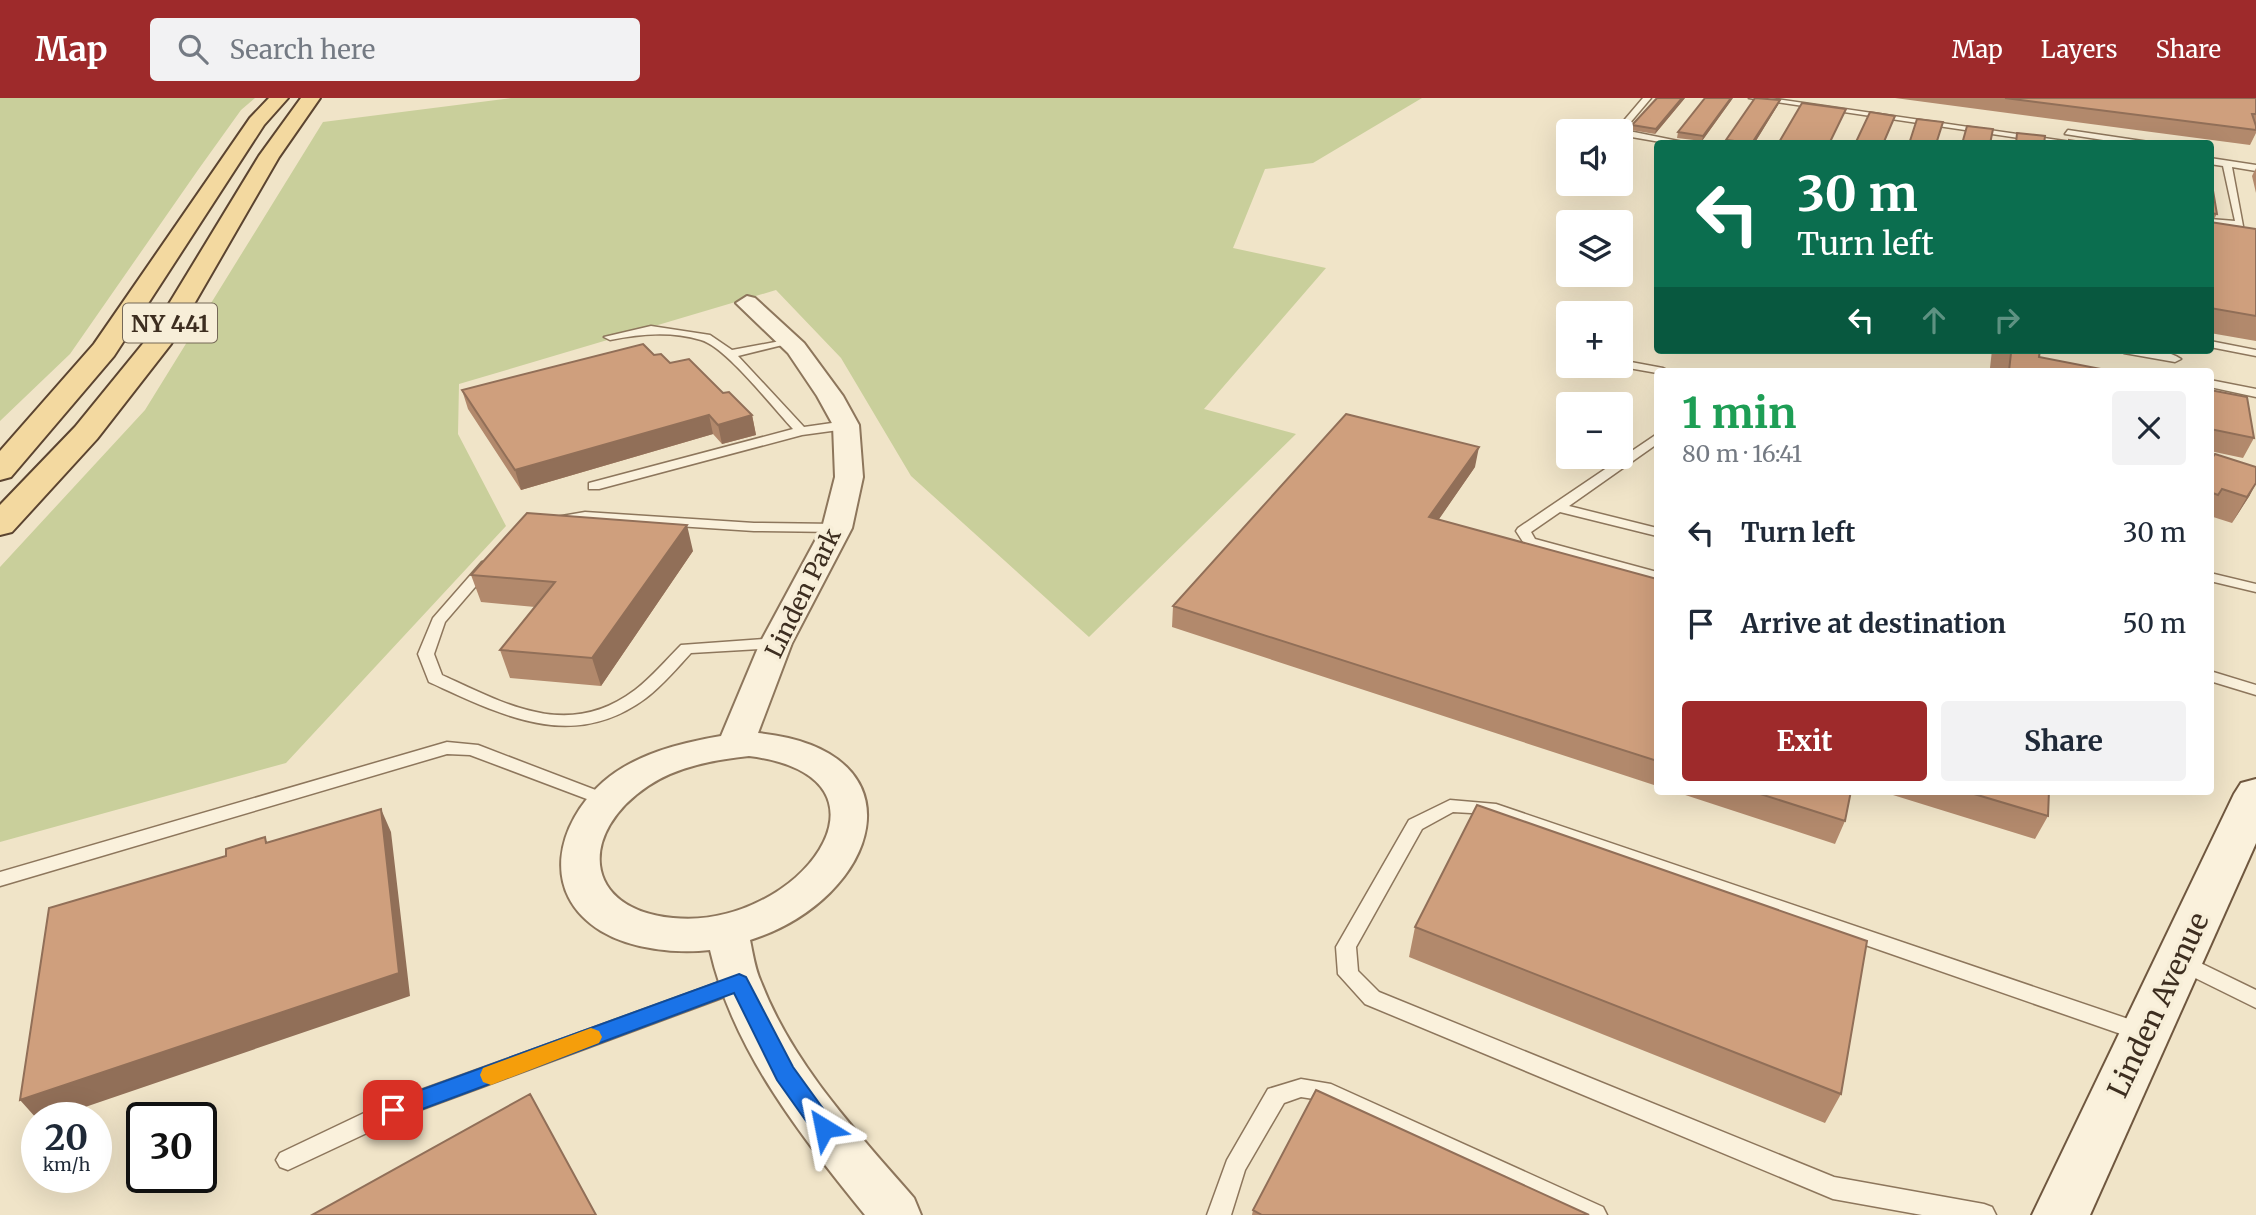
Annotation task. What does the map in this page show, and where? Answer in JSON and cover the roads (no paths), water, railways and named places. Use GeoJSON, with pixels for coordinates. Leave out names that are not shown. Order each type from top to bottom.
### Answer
{"type":"FeatureCollection","features":[{"type":"Feature","properties":{"kind":"main road","name":"NY 441"},"geometry":{"type":"LineString","coordinates":[[0,525],[86,433],[161,338],[269,156],[311,98]]}},
{"type":"Feature","properties":{"kind":"main road","name":"NY 441"},"geometry":{"type":"LineString","coordinates":[[0,470],[104,350],[257,122],[278,99]]}},
{"type":"Feature","properties":{"kind":"main road","name":"Linden Avenue"},"geometry":{"type":"LineString","coordinates":[[2061,1215],[2256,794]]}},
{"type":"Feature","properties":{"kind":"street","name":"Linden Park"},"geometry":{"type":"LineString","coordinates":[[735,746],[776,643],[837,528],[849,477],[846,425],[810,365],[747,303]]}},
{"type":"Feature","properties":{"kind":"street"},"geometry":{"type":"LineString","coordinates":[[749,744],[789,750],[821,764],[842,786],[851,812],[847,842],[829,873],[798,900],[758,921],[711,934],[664,935],[625,925],[596,905],[579,877],[580,844],[597,812],[626,784],[664,762],[706,748],[735,746],[749,744]]}},
{"type":"Feature","properties":{"kind":"street"},"geometry":{"type":"LineString","coordinates":[[726,930],[739,983],[785,1073],[824,1128],[896,1215]]}},
{"type":"Feature","properties":{"kind":"lane"},"geometry":{"type":"LineString","coordinates":[[1630,119],[1647,98]]}},
{"type":"Feature","properties":{"kind":"lane"},"geometry":{"type":"LineString","coordinates":[[1753,98],[2052,140]]}},
{"type":"Feature","properties":{"kind":"lane"},"geometry":{"type":"LineString","coordinates":[[1828,98],[2121,140]]}},
{"type":"Feature","properties":{"kind":"lane"},"geometry":{"type":"LineString","coordinates":[[1633,134],[1666,140]]}},
{"type":"Feature","properties":{"kind":"lane"},"geometry":{"type":"LineString","coordinates":[[2214,153],[2256,158]]}},
{"type":"Feature","properties":{"kind":"lane"},"geometry":{"type":"LineString","coordinates":[[2214,162],[2256,168]]}},
{"type":"Feature","properties":{"kind":"lane"},"geometry":{"type":"LineString","coordinates":[[2214,222],[2240,224],[2227,164]]}},
{"type":"Feature","properties":{"kind":"lane"},"geometry":{"type":"LineString","coordinates":[[610,337],[651,329],[706,337],[730,355],[802,431]]}},
{"type":"Feature","properties":{"kind":"lane"},"geometry":{"type":"LineString","coordinates":[[730,355],[787,341]]}},
{"type":"Feature","properties":{"kind":"lane"},"geometry":{"type":"LineString","coordinates":[[2214,345],[2256,353]]}},
{"type":"Feature","properties":{"kind":"lane"},"geometry":{"type":"LineString","coordinates":[[2144,354],[2175,360]]}},
{"type":"Feature","properties":{"kind":"lane"},"geometry":{"type":"LineString","coordinates":[[1633,365],[1654,369]]}},
{"type":"Feature","properties":{"kind":"lane"},"geometry":{"type":"LineString","coordinates":[[2214,384],[2256,393]]}},
{"type":"Feature","properties":{"kind":"lane"},"geometry":{"type":"LineString","coordinates":[[594,486],[802,431],[846,425]]}},
{"type":"Feature","properties":{"kind":"lane"},"geometry":{"type":"LineString","coordinates":[[1654,440],[1523,531],[1530,542],[1654,575]]}},
{"type":"Feature","properties":{"kind":"lane"},"geometry":{"type":"LineString","coordinates":[[1558,507],[1654,531]]}},
{"type":"Feature","properties":{"kind":"lane"},"geometry":{"type":"LineString","coordinates":[[542,525],[585,516],[754,527],[837,528]]}},
{"type":"Feature","properties":{"kind":"lane"},"geometry":{"type":"LineString","coordinates":[[498,553],[438,621],[425,654],[435,678],[528,719],[586,722],[636,697],[687,648],[776,643]]}},
{"type":"Feature","properties":{"kind":"lane"},"geometry":{"type":"LineString","coordinates":[[2214,578],[2256,587]]}},
{"type":"Feature","properties":{"kind":"lane"},"geometry":{"type":"LineString","coordinates":[[2214,677],[2256,690]]}},
{"type":"Feature","properties":{"kind":"lane"},"geometry":{"type":"LineString","coordinates":[[0,880],[447,748],[472,749],[608,801]]}},
{"type":"Feature","properties":{"kind":"lane"},"geometry":{"type":"LineString","coordinates":[[1984,1215],[1833,1188],[1372,998],[1348,974],[1346,947],[1415,825],[1450,806],[1490,808],[2144,1033]]}},
{"type":"Feature","properties":{"kind":"lane"},"geometry":{"type":"LineString","coordinates":[[2180,961],[2256,1000]]}},
{"type":"Feature","properties":{"kind":"lane"},"geometry":{"type":"LineString","coordinates":[[288,1160],[393,1110],[739,983]]}},
{"type":"Feature","properties":{"kind":"lane"},"geometry":{"type":"LineString","coordinates":[[1219,1215],[1235,1167],[1276,1096],[1301,1088],[1324,1091],[1595,1215]]}}]}
